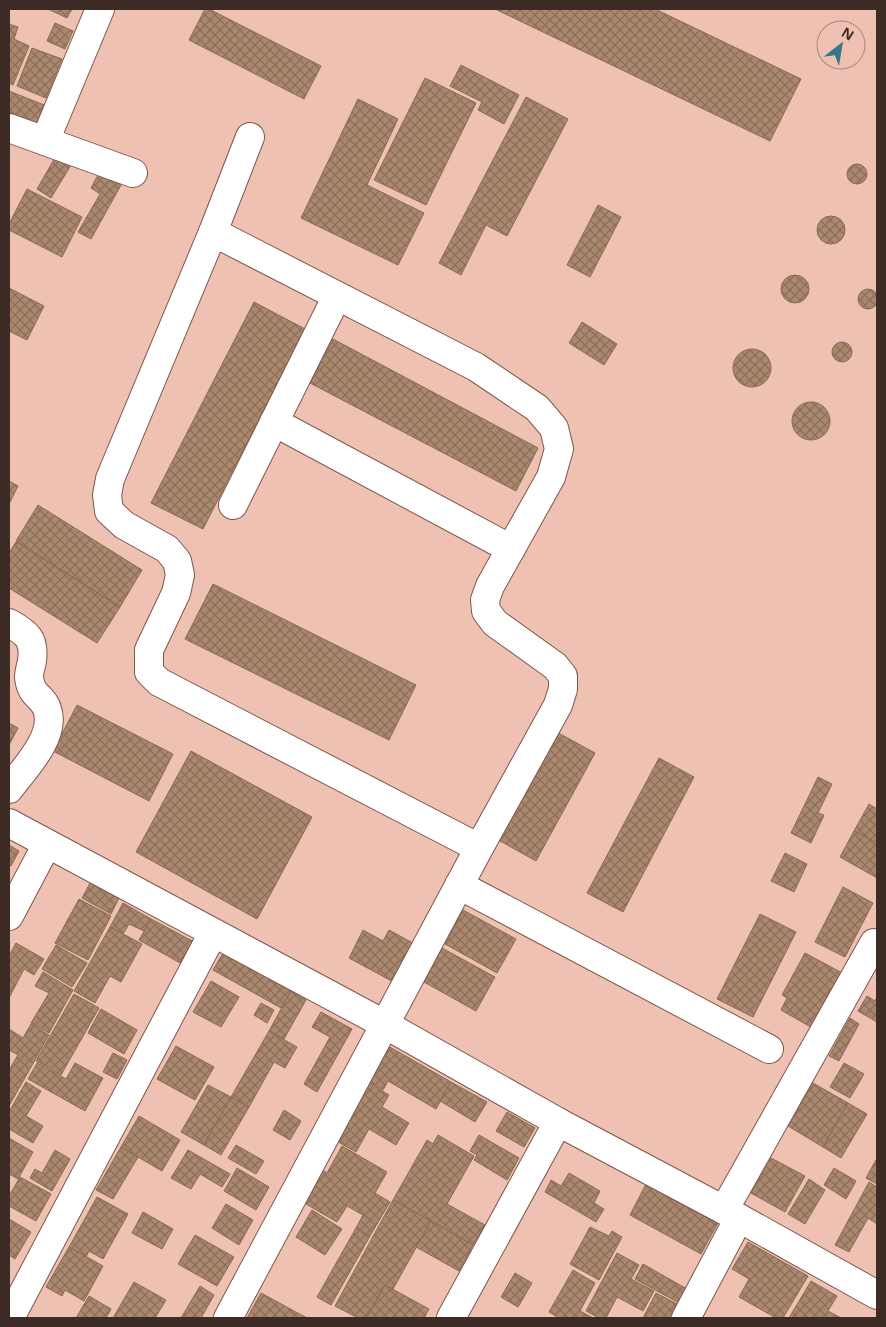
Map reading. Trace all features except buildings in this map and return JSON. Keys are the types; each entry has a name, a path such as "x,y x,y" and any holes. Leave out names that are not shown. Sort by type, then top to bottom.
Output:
{"street":[{"path":"45,141 100,9"},
{"path":"9,128 133,173"},
{"path":"250,137 213,232 110,479 107,495 109,511 124,525 167,549 177,561 180,575 176,593 149,650 149,672 159,682 479,848"},
{"path":"213,232 476,367 537,408 554,428 559,449 551,477 490,586 485,600 486,611 495,623 555,666 563,676 563,690 558,705 459,884 386,1025 228,1318"},
{"path":"233,505 337,296"},
{"path":"274,422 511,549"},
{"path":"9,622 28,635 33,650 29,676 33,692 47,707 49,729 42,745 9,789"},
{"path":"9,823 386,1025 558,1122 731,1214 877,1295"},
{"path":"9,916 46,844"},
{"path":"459,884 769,1049"},
{"path":"10,1318 213,933"},
{"path":"686,1318 731,1214 874,942"},
{"path":"451,1318 558,1122"}]}
